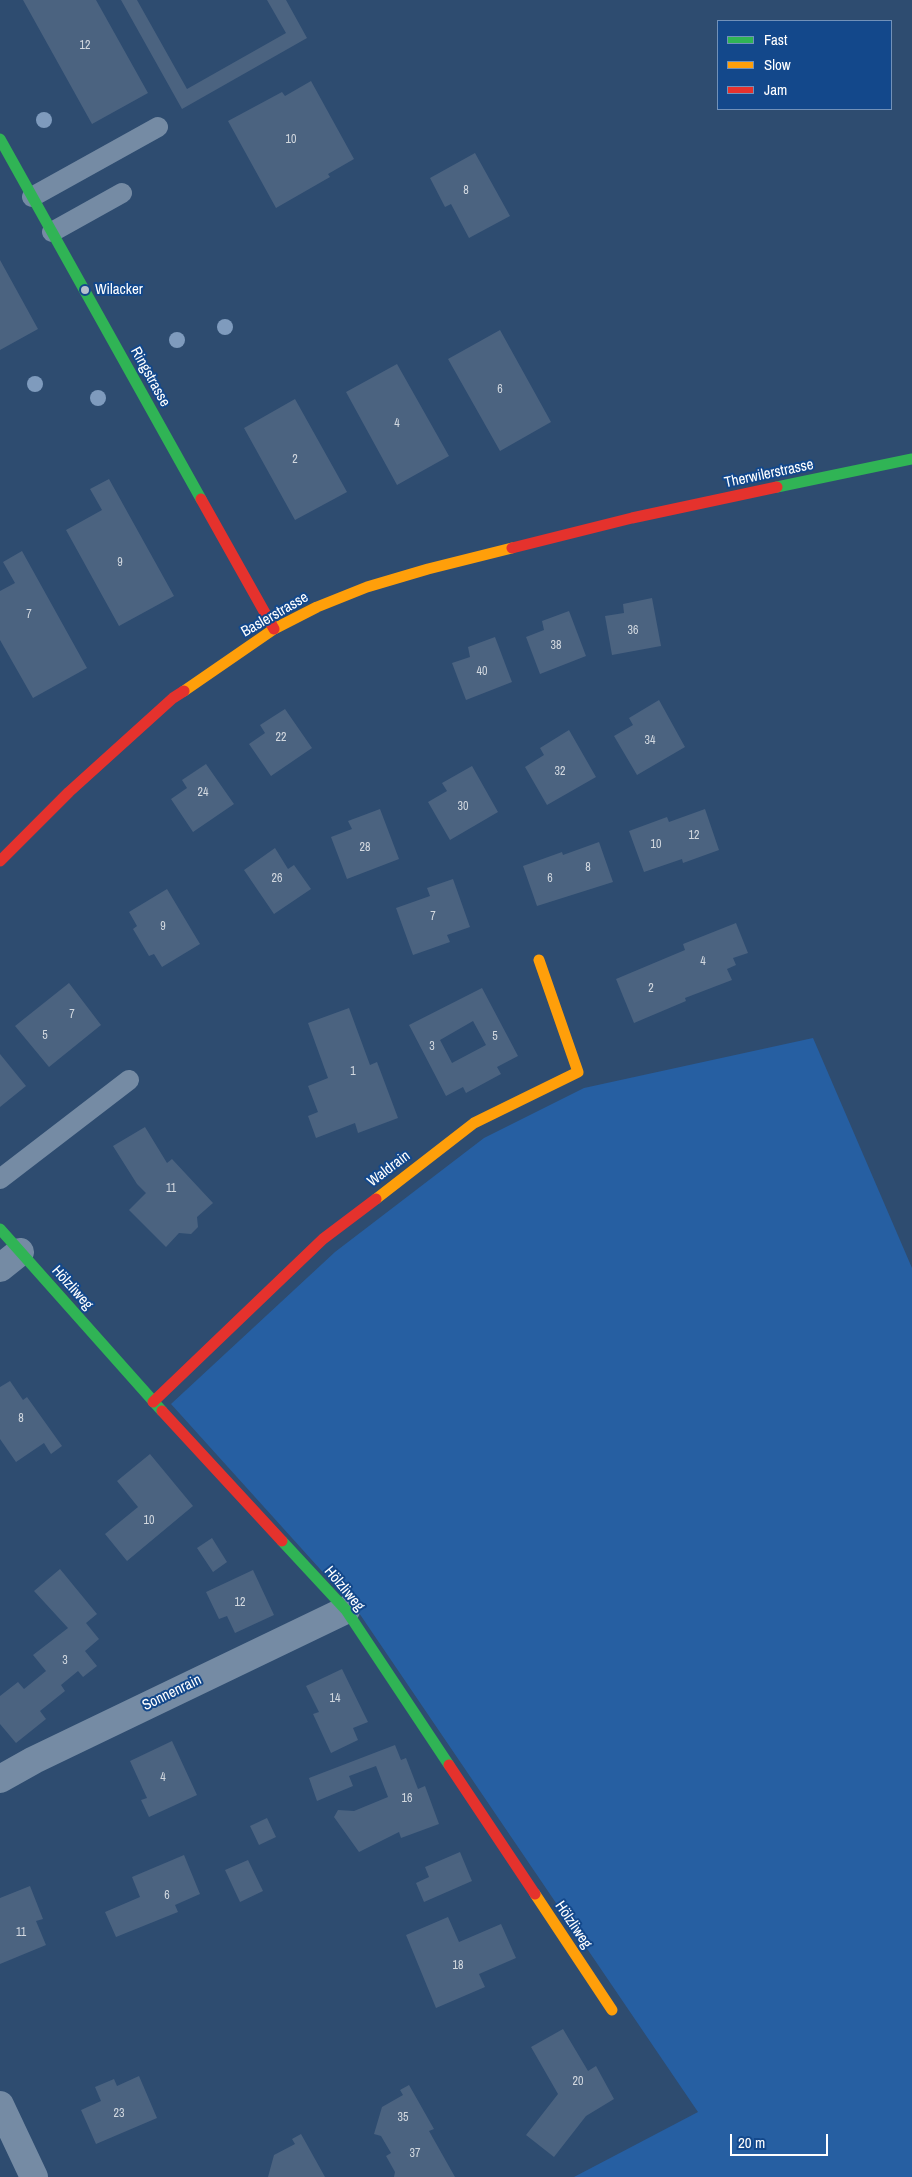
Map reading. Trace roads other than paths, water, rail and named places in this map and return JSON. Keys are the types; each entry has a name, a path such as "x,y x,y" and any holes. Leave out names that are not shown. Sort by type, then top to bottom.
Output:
{"street":[{"name":"Ringstrasse","path":"0,139 274,628"},
{"name":"Therwilerstrasse","path":"632,518 912,459"},
{"name":"Baslerstrasse","path":"0,861 69,792 173,698 274,628 317,607 419,571 632,518"},
{"name":"Waldrain","path":"153,1402 322,1239 474,1123 578,1072 539,960"},
{"name":"Hölzliweg","path":"0,1229 10,1260 153,1402 346,1610 612,2010"},
{"name":"Sonnenrain","path":"0,1779 34,1760 346,1610"},
{"path":"0,2105 34,2177"}],"lane":[{"path":"32,197 158,128"},
{"path":"52,232 122,193"},
{"path":"0,1179 129,1080"}],"place":[{"name":"Wilacker","path":"85,290"}]}
